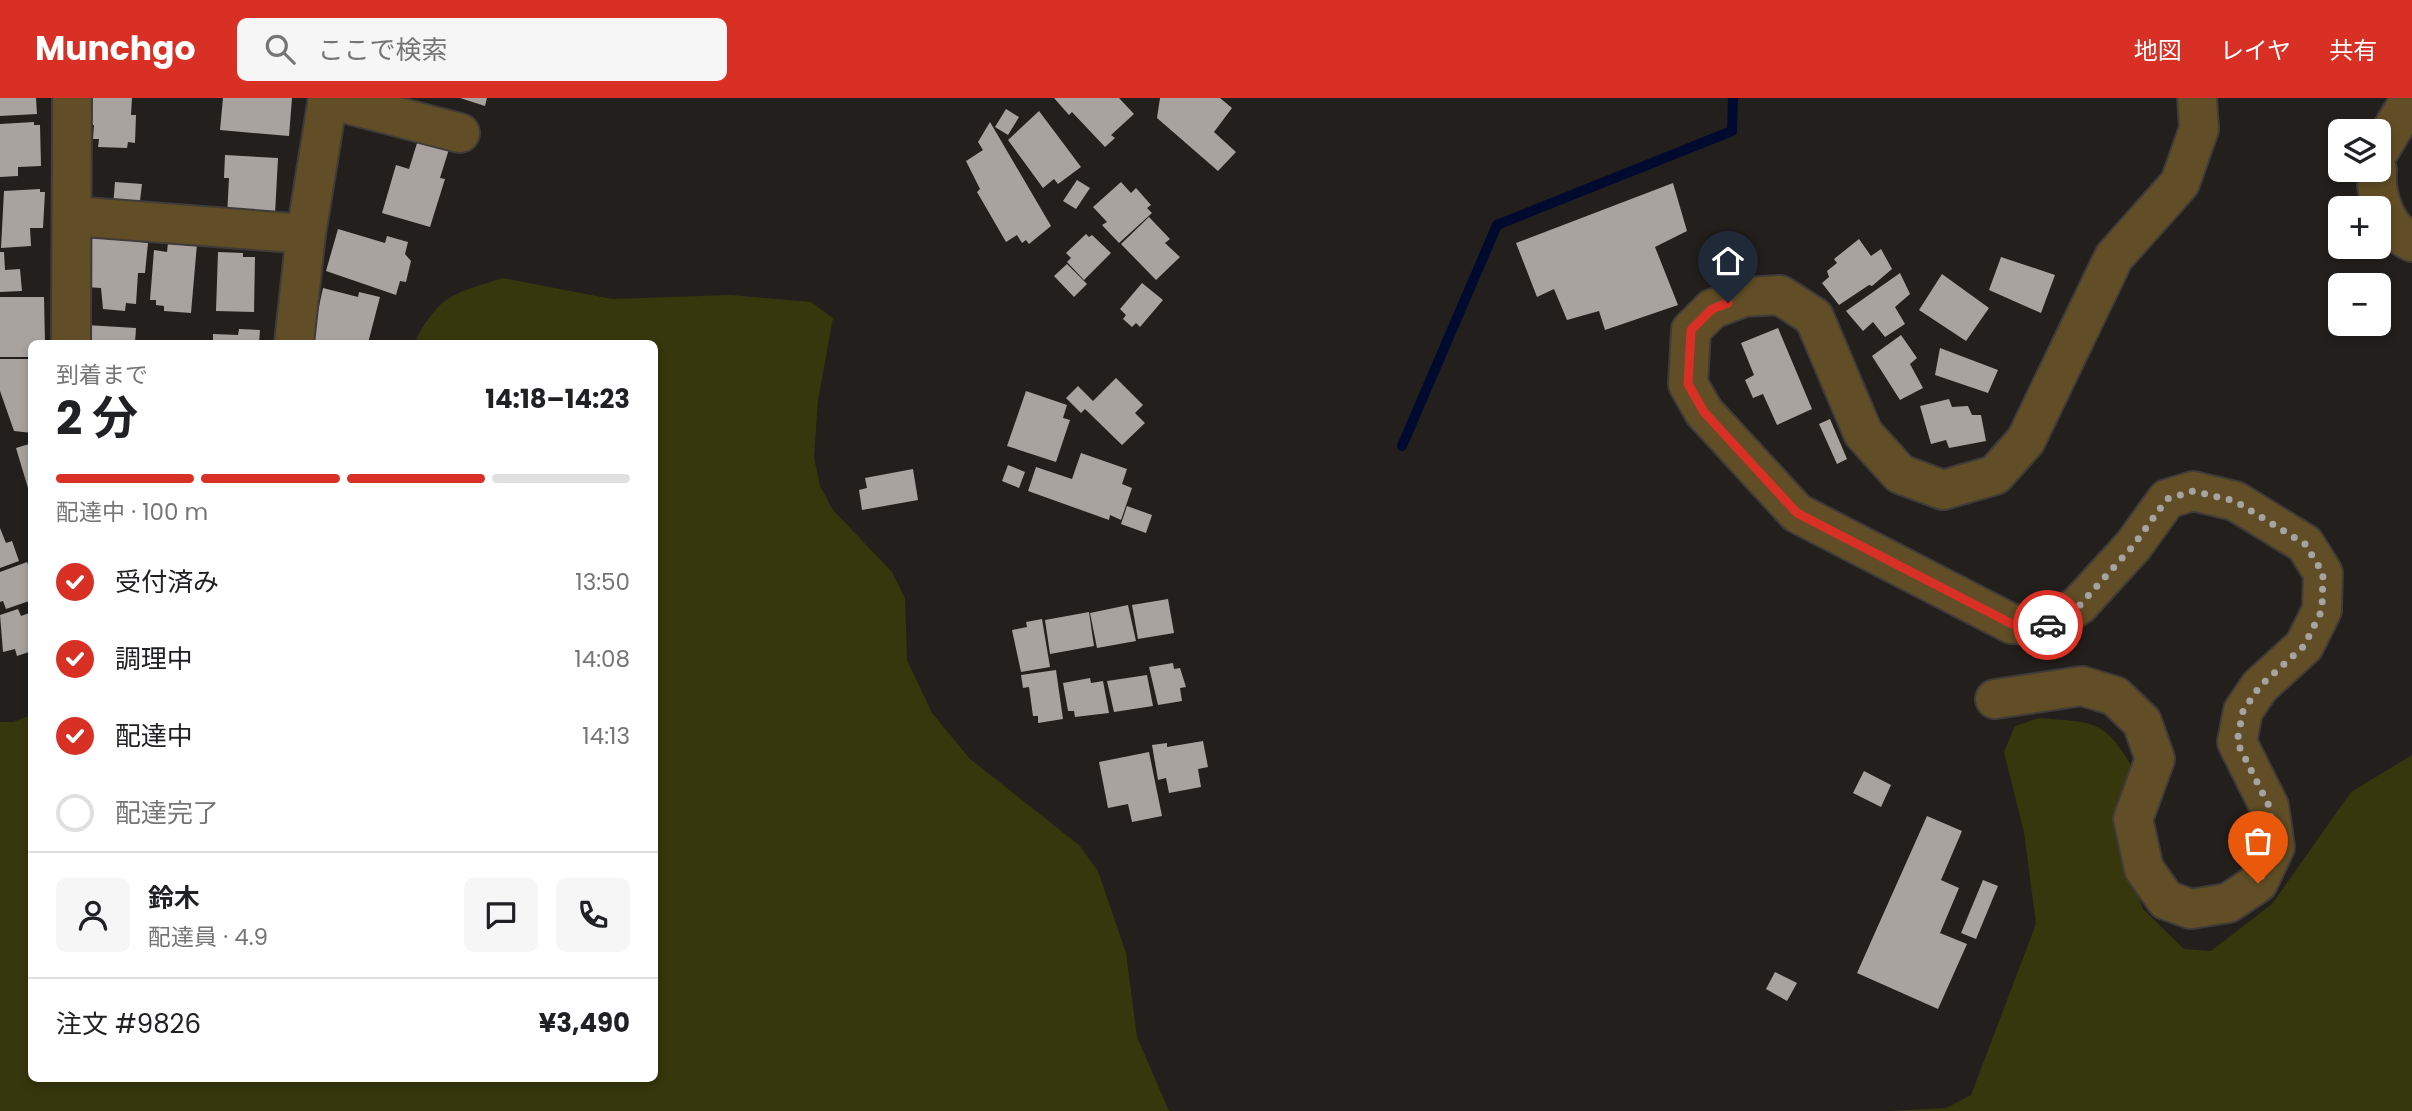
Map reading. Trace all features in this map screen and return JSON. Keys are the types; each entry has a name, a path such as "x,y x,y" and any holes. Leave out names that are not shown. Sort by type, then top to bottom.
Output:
{"street":[{"path":"71,340 72,98"},
{"path":"294,340 306,234 328,98 460,133"},
{"path":"1995,699 2082,686 2115,696 2142,722 2155,759 2133,819 2144,869 2166,900 2191,909 2228,903 2258,883 2275,847 2269,806 2237,742 2243,711 2260,686 2304,646 2322,610 2323,573 2305,544 2235,501 2193,491 2167,499 2133,546 2079,606 2046,626 2012,624 1797,513 1704,412 1688,384 1691,330 1712,309 1744,298 1780,295 1814,317 1863,433 1900,474 1943,490 1995,475 2026,440 2114,257 2180,183 2199,130 2197,98"},
{"path":"2391,131 2411,98"},
{"path":"2375,182 2375,189 2388,222 2412,242"},
{"path":"72,216 306,234"}],"shaded area":[{"path":"503,278 612,299 731,295 811,302 833,318 818,400 814,457 820,486 833,510 892,572 905,598 907,660 932,713 970,759 1079,845 1098,871 1126,953 1137,1037 1169,1111 0,1111 0,722 13,722 28,716 28,1082 658,1082 658,340 416,340 440,305 471,288"},
{"path":"2039,718 2094,725 2112,738 2121,749 2131,765 2114,830 2143,909 2184,949 2211,951 2272,904 2351,792 2412,755 2412,1111 1889,1111 1946,1108 1971,1095 2036,924 2024,832 2004,752 2015,726"}],"building":[{"path":"0,98 36,98 37,114 0,116"},
{"path":"85,98 132,98 131,115 136,115 135,143 128,142 127,148 98,147 99,139 93,139 94,125 84,125"},
{"path":"223,98 292,98 289,136 220,130"},
{"path":"460,98 487,98 485,106"},
{"path":"1054,98 1119,98 1134,114 1111,135 1115,138 1105,147 1072,112 1069,115"},
{"path":"1160,98 1220,98 1232,108 1214,132 1236,152 1218,171 1157,118"},
{"path":"1006,109 1019,117 1008,135 995,127"},
{"path":"1039,111 1081,167 1058,184 1054,179 1043,188 1008,140"},
{"path":"34,122 34,125 40,125 41,166 18,167 18,176 0,177 0,124"},
{"path":"990,122 1051,226 1029,244 1026,240 1022,243 1017,235 1006,242 977,192 980,189 966,161 983,150 978,142"},
{"path":"418,140 449,149 440,178 445,179 430,227 382,213 396,165 409,169"},
{"path":"225,155 278,158 275,214 227,216 229,178 224,178"},
{"path":"1077,180 1090,188 1076,209 1063,201"},
{"path":"115,182 142,184 139,209 113,207"},
{"path":"1121,182 1131,193 1136,188 1151,205 1147,208 1152,213 1119,243 1102,225 1107,222 1093,207"},
{"path":"1673,183 1687,231 1655,247 1678,305 1605,330 1599,311 1567,320 1554,289 1537,297 1516,243"},
{"path":"40,189 40,192 45,192 43,228 30,228 31,246 1,248 4,191"},
{"path":"1149,217 1170,239 1165,243 1180,257 1156,280 1121,244"},
{"path":"338,229 385,243 387,236 408,242 405,254 411,261 406,282 400,281 396,295 326,271"},
{"path":"106,233 134,235 134,241 148,243 145,273 138,273 136,304 126,303 125,311 103,309 101,288 86,287 89,238 106,239"},
{"path":"1086,234 1089,237 1092,235 1111,253 1084,280 1067,262 1071,258 1066,253"},
{"path":"1859,239 1871,256 1881,249 1892,269 1872,286 1869,285 1839,305 1822,283 1829,277 1827,271 1837,263 1834,259"},
{"path":"168,243 197,244 191,313 164,311 164,306 156,305 156,300 150,300 154,250 167,252"},
{"path":"0,252 4,252 5,270 20,269 22,291 0,292"},
{"path":"218,252 243,253 243,257 255,257 254,312 216,311"},
{"path":"2001,257 2055,275 2041,313 1989,290"},
{"path":"1067,264 1087,284 1074,297 1054,276"},
{"path":"1900,273 1910,294 1895,307 1905,324 1885,337 1873,322 1863,331 1846,311"},
{"path":"1942,274 1989,308 1966,341 1919,310"},
{"path":"1142,283 1163,300 1140,327 1136,323 1132,327 1123,319 1126,315 1120,309"},
{"path":"323,288 358,297 359,292 380,297 369,340 312,340"},
{"path":"0,297 44,297 45,340 28,340 28,357 0,357"},
{"path":"86,325 136,328 135,340 85,340"},
{"path":"1778,328 1812,409 1777,425 1763,394 1753,398 1745,380 1754,375 1741,343"},
{"path":"239,329 260,330 259,340 213,340 213,334 238,335"},
{"path":"1901,335 1917,358 1910,364 1923,388 1900,400 1872,356"},
{"path":"1940,348 1998,370 1988,393 1935,375"},
{"path":"0,359 28,359 28,433 14,431 0,391"},
{"path":"1116,378 1143,405 1135,413 1145,423 1122,445 1085,409 1081,413 1066,398 1078,386 1093,401"},
{"path":"1026,391 1067,405 1063,418 1070,420 1056,462 1007,446"},
{"path":"1949,399 1952,407 1968,406 1972,415 1981,415 1986,441 1949,448 1946,440 1931,444 1920,406"},
{"path":"1830,419 1847,459 1837,464 1819,424"},
{"path":"28,444 28,488 16,448"},
{"path":"1081,453 1127,469 1122,484 1132,488 1121,520 1110,515 1109,520 1028,491 1036,467 1072,479"},
{"path":"1008,465 1025,472 1019,488 1002,481"},
{"path":"913,469 918,500 862,510 859,490 867,488 865,478"},
{"path":"1127,506 1152,515 1146,533 1121,524"},
{"path":"0,528 6,543 12,541 19,561 0,568"},
{"path":"27,562 28,601 6,609 3,601 0,602 0,572"},
{"path":"1168,599 1174,633 1138,639 1132,605"},
{"path":"1128,605 1136,641 1097,648 1090,613"},
{"path":"18,609 21,616 28,613 28,652 17,656 15,649 3,652 0,615"},
{"path":"1089,612 1094,646 1050,654 1045,620"},
{"path":"1042,619 1050,667 1021,672 1012,630 1027,627 1026,622"},
{"path":"1173,663 1174,669 1180,668 1186,687 1180,688 1182,701 1158,705 1149,667"},
{"path":"1056,670 1063,719 1038,723 1038,716 1033,716 1029,687 1023,688 1021,675"},
{"path":"1147,675 1153,706 1114,712 1107,681"},
{"path":"1090,678 1091,683 1103,681 1109,713 1075,717 1074,711 1068,711 1063,683"},
{"path":"1203,741 1208,767 1198,769 1201,787 1169,793 1166,778 1158,780 1152,745 1167,743 1167,747"},
{"path":"1149,752 1162,816 1132,822 1128,804 1108,808 1099,762"},
{"path":"1864,771 1891,785 1881,807 1853,793"},
{"path":"1927,816 1962,831 1941,880 1959,888 1940,933 1967,944 1938,1009 1857,973"},
{"path":"1983,880 1998,886 1976,939 1961,933"},
{"path":"1775,972 1797,983 1787,1001 1766,989"}],"waterway":[{"path":"1402,446 1497,225 1732,131 1733,98"}],"way so far":[{"path":"2048,625 2079,606 2133,546 2167,499 2193,491 2235,501 2305,544 2323,573 2322,610 2304,646 2260,686 2243,711 2237,742 2269,806 2275,847 2258,883"}],"route":[{"path":"1728,303 1712,309 1691,330 1688,384 1704,412 1797,513 2012,624 2048,625"}]}
